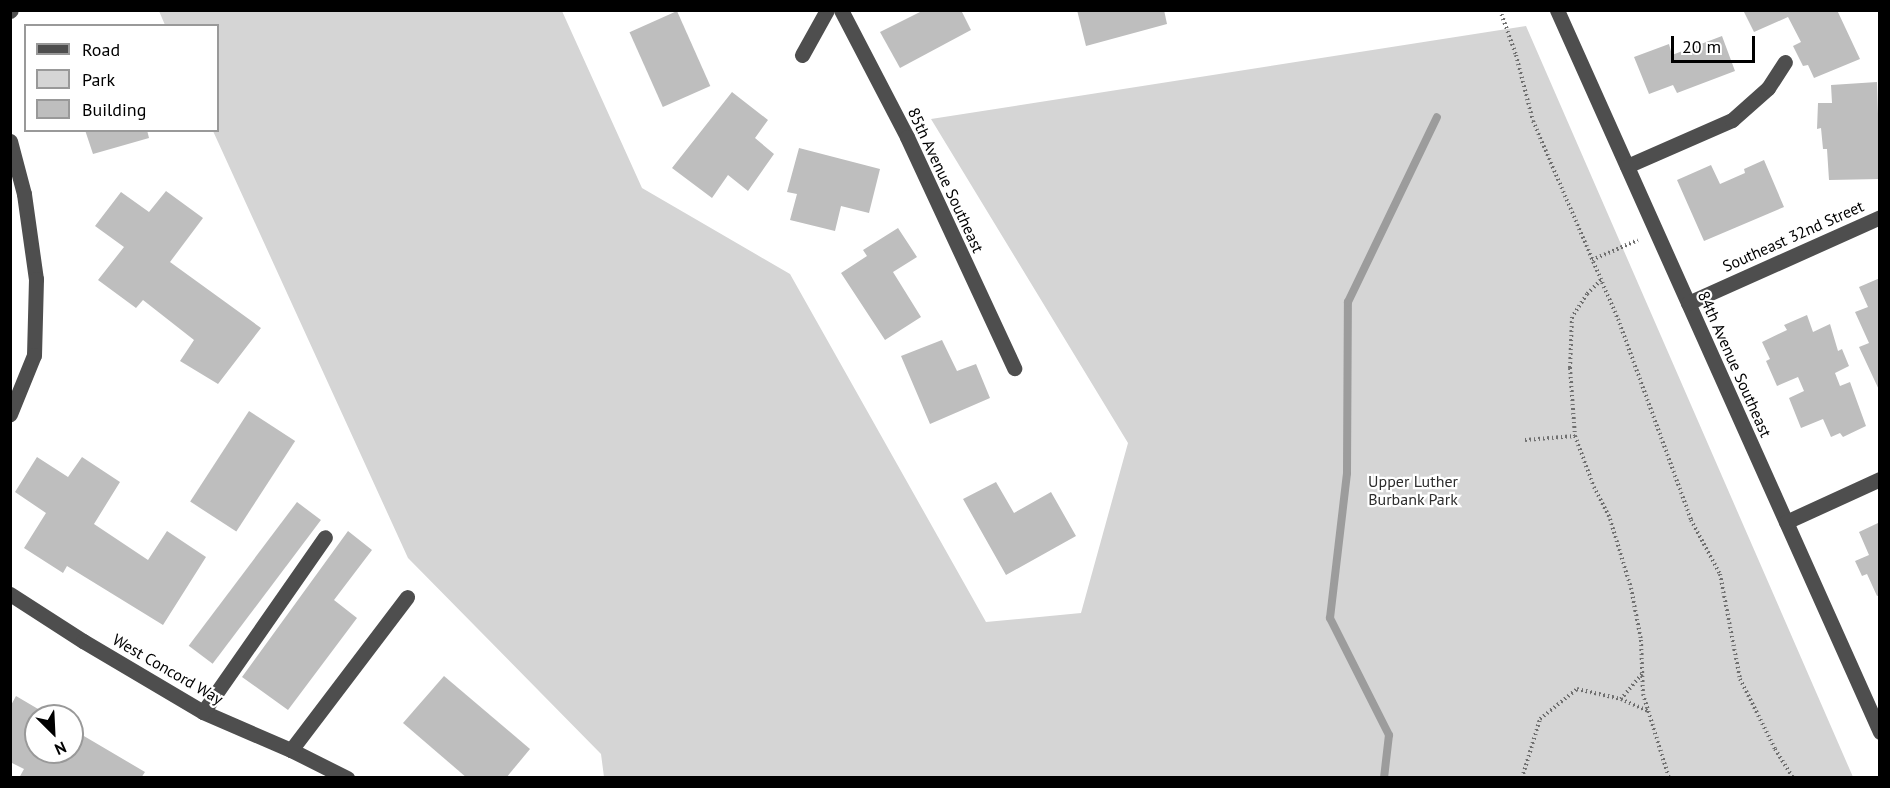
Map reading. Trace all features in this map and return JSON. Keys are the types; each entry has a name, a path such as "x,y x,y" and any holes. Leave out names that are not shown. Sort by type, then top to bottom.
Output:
{"street":[{"path":"802,55 827,10"},
{"name":"85th Avenue Southeast","path":"841,10 907,137 1014,368"},
{"name":"84th Avenue Southeast","path":"1557,10 1880,732"},
{"path":"1627,166 1732,120 1767,88 1785,62"},
{"path":"10,141 24,194 36,279 34,356 10,414"},
{"name":"Southeast 32nd Street","path":"1688,303 1880,217"},
{"path":"1786,522 1880,479"},
{"path":"203,712 325,537"},
{"name":"West Concord Way","path":"10,594 83,641 203,712 347,777"},
{"path":"291,750 407,597"}],"path":[{"path":"1500,10 1516,55 1533,121 1601,280 1662,435 1691,520 1720,574 1740,679 1775,749 1793,777"},
{"path":"1592,260 1656,230"},
{"path":"1601,280 1587,294 1572,317 1570,368 1575,436 1594,487 1610,519 1631,588 1641,640 1643,694 1669,777"},
{"path":"1525,440 1575,436"},
{"path":"1621,699 1642,674"},
{"path":"1522,777 1540,719 1577,689 1621,699 1648,711"}],"green space":[{"name":"Upper Luther Burbank Park","path":"159,11 562,11 642,188 790,274 986,622 1081,613 1128,443 931,119 1526,26 1853,777 604,777 601,754 408,558 213,132 219,132 219,24 165,24"}],"building":[{"path":"924,10 961,10 971,30 900,68 880,32"},
{"path":"1077,10 1164,10 1167,24 1086,46"},
{"path":"1743,10 1837,10 1860,59 1814,78 1808,65 1803,66 1793,46 1801,42 1788,17 1754,32"},
{"path":"677,11 710,86 663,107 629,32"},
{"path":"1722,36 1735,71 1677,93 1673,85 1649,94 1634,57 1669,44 1672,55"},
{"path":"1877,82 1880,179 1829,180 1827,149 1823,149 1821,128 1817,129 1818,103 1832,103 1831,85"},
{"path":"732,92 768,120 755,138 774,154 748,191 728,175 712,198 672,168"},
{"path":"86,132 148,132 149,138 93,154"},
{"path":"799,148 880,169 869,213 841,206 835,231 790,220 797,194 787,192"},
{"path":"1764,160 1784,207 1704,241 1677,180 1711,165 1720,184 1745,173 1744,169"},
{"path":"166,191 203,218 170,262 261,328 218,384 180,361 194,340 143,300 136,308 98,280 124,247 95,226 121,192 149,212"},
{"path":"898,228 917,257 893,272 921,317 885,340 841,273 867,256 863,250"},
{"path":"1880,278 1880,392 1859,347 1869,343 1855,312 1868,307 1859,287"},
{"path":"1807,315 1813,332 1830,324 1838,351 1842,349 1849,366 1835,373 1840,386 1850,382 1866,426 1843,437 1840,433 1831,437 1823,419 1801,428 1789,398 1804,391 1798,377 1777,386 1766,361 1770,359 1762,342 1787,330 1784,325"},
{"path":"942,340 957,371 976,364 990,398 930,424 901,356"},
{"path":"249,411 295,441 236,532 190,502"},
{"path":"37,457 68,477 82,457 120,482 94,524 148,560 167,531 206,557 163,625 67,566 63,573 24,548 46,513 15,492"},
{"path":"996,482 1014,513 1051,492 1076,536 1006,575 963,499"},
{"path":"297,502 321,520 213,664 189,646"},
{"path":"1878,523 1880,595 1877,596 1867,574 1862,576 1855,561 1869,555 1859,532"},
{"path":"348,531 372,550 334,600 357,618 288,710 242,677"},
{"path":"444,676 530,749 506,778 467,778 403,723"},
{"path":"16,696 30,704 24,704 24,764 84,764 84,736 145,772 141,778 19,778 24,769 10,762 10,707"}],"waterway":[{"path":"1384,778 1389,735 1330,618 1347,473 1348,302 1437,117"}]}
